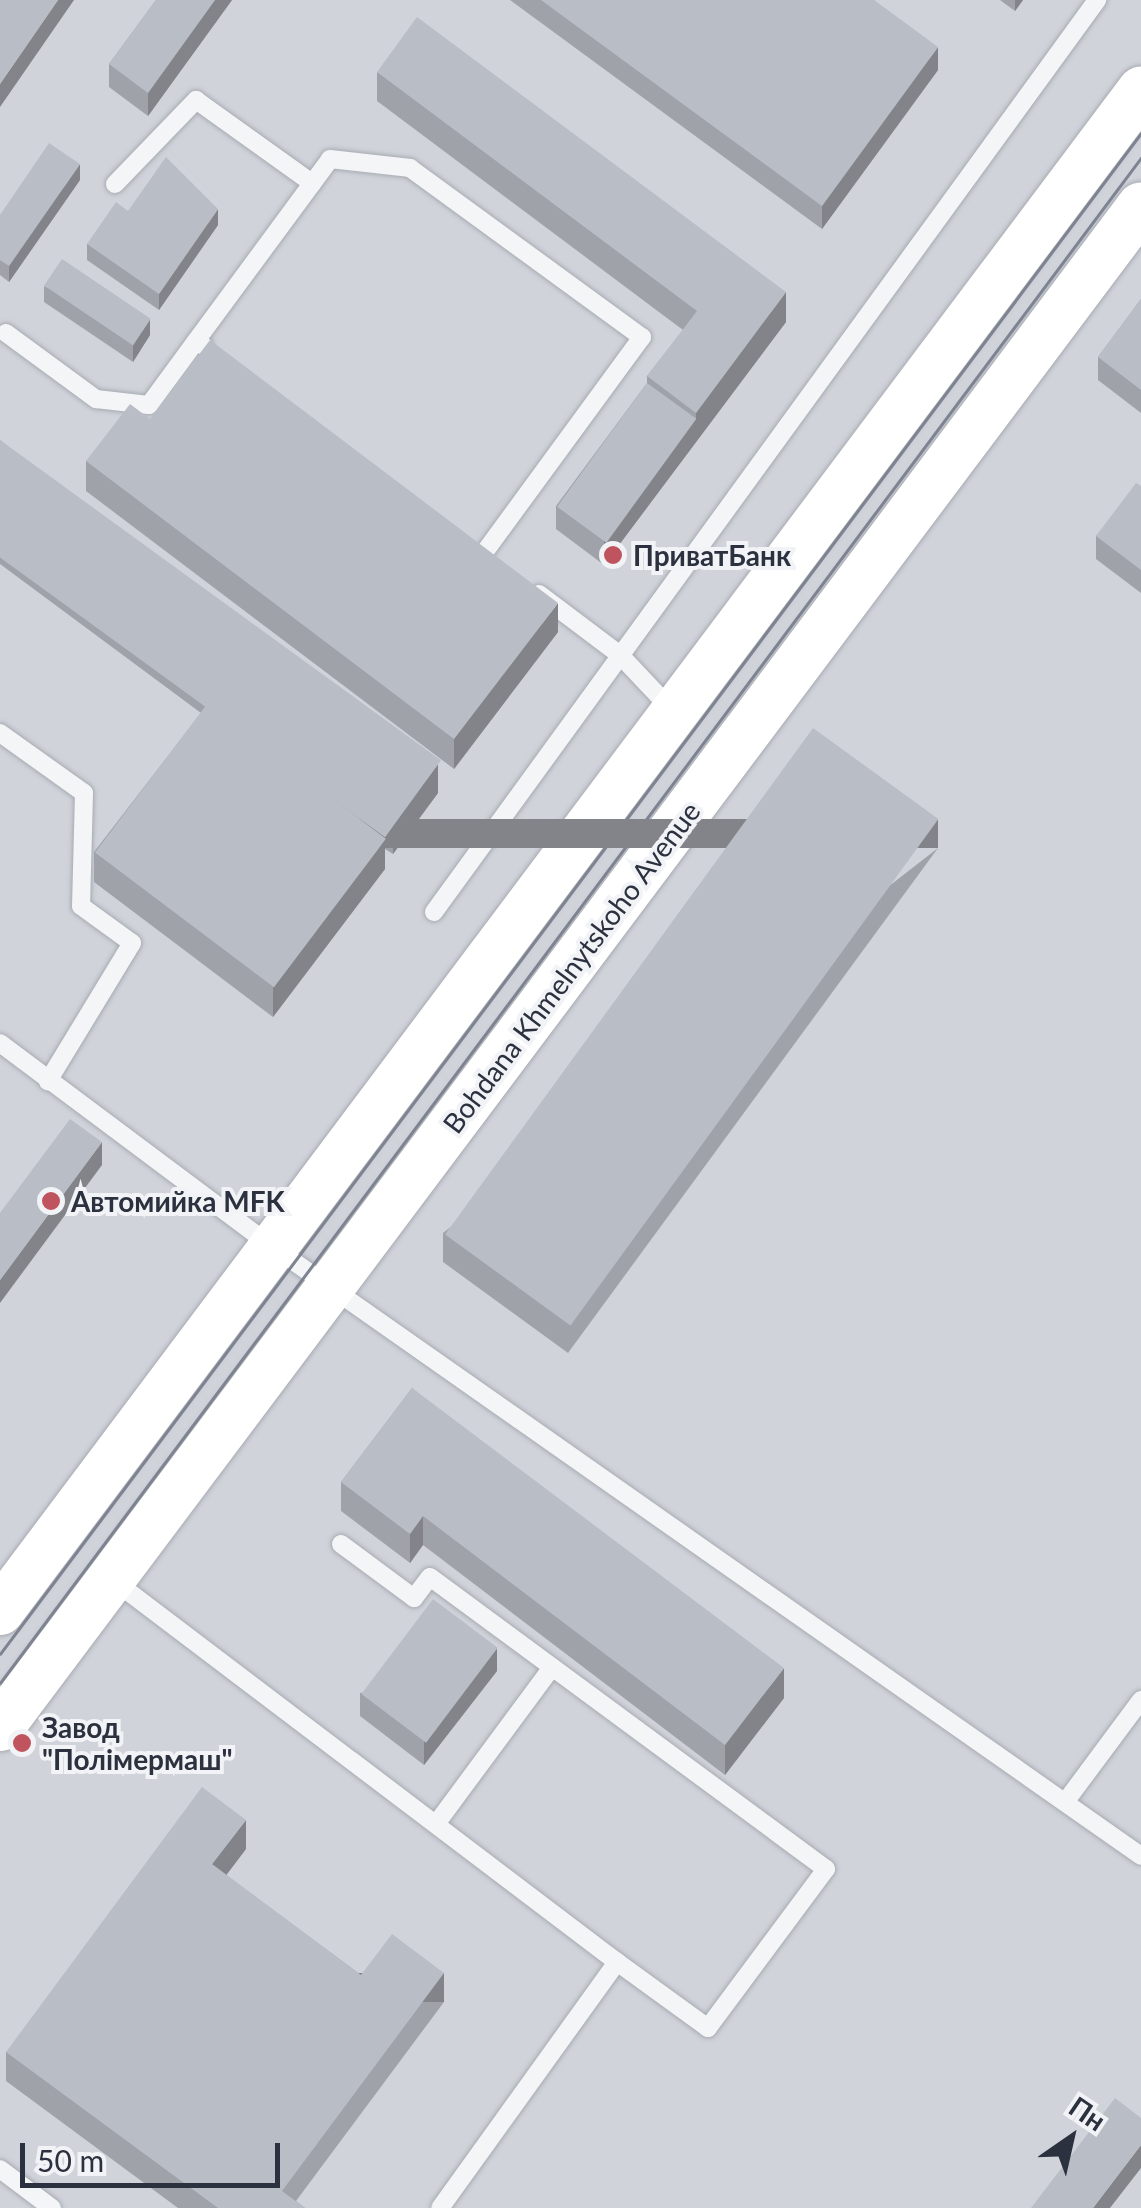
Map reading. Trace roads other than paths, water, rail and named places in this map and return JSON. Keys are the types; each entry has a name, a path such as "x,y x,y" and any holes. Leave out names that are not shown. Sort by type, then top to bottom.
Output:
{"main road":[{"path":"0,1611 1141,91"},
{"name":"Bohdana Khmelnytskoho Avenue","path":"0,1728 1141,206"}],"lane":[{"path":"434,912 1097,0"},
{"path":"115,184 196,100 312,183"},
{"path":"6,333 96,399 149,405 330,158 410,168 642,338 499,564"},
{"path":"196,340 228,364"},
{"path":"468,542 620,655 675,714"},
{"path":"0,733 84,793 82,906 132,943 48,1081"},
{"path":"0,1043 273,1247 1141,1856"},
{"path":"112,1580 708,2028 826,1869 430,1577 414,1598 340,1544"},
{"path":"436,1824 552,1666"},
{"path":"1066,1801 1141,1700"},
{"path":"440,2208 618,1962"},
{"path":"0,2168 52,2208"}],"tram line":[{"path":"0,1654 1141,133"},
{"path":"0,1683 1141,158"}],"place":[{"name":"ПриватБанк","path":"613,555"},
{"name":"Автомийка MFK","path":"51,1201"},
{"name":"Завод \"Полімермаш\"","path":"22,1743"}]}
